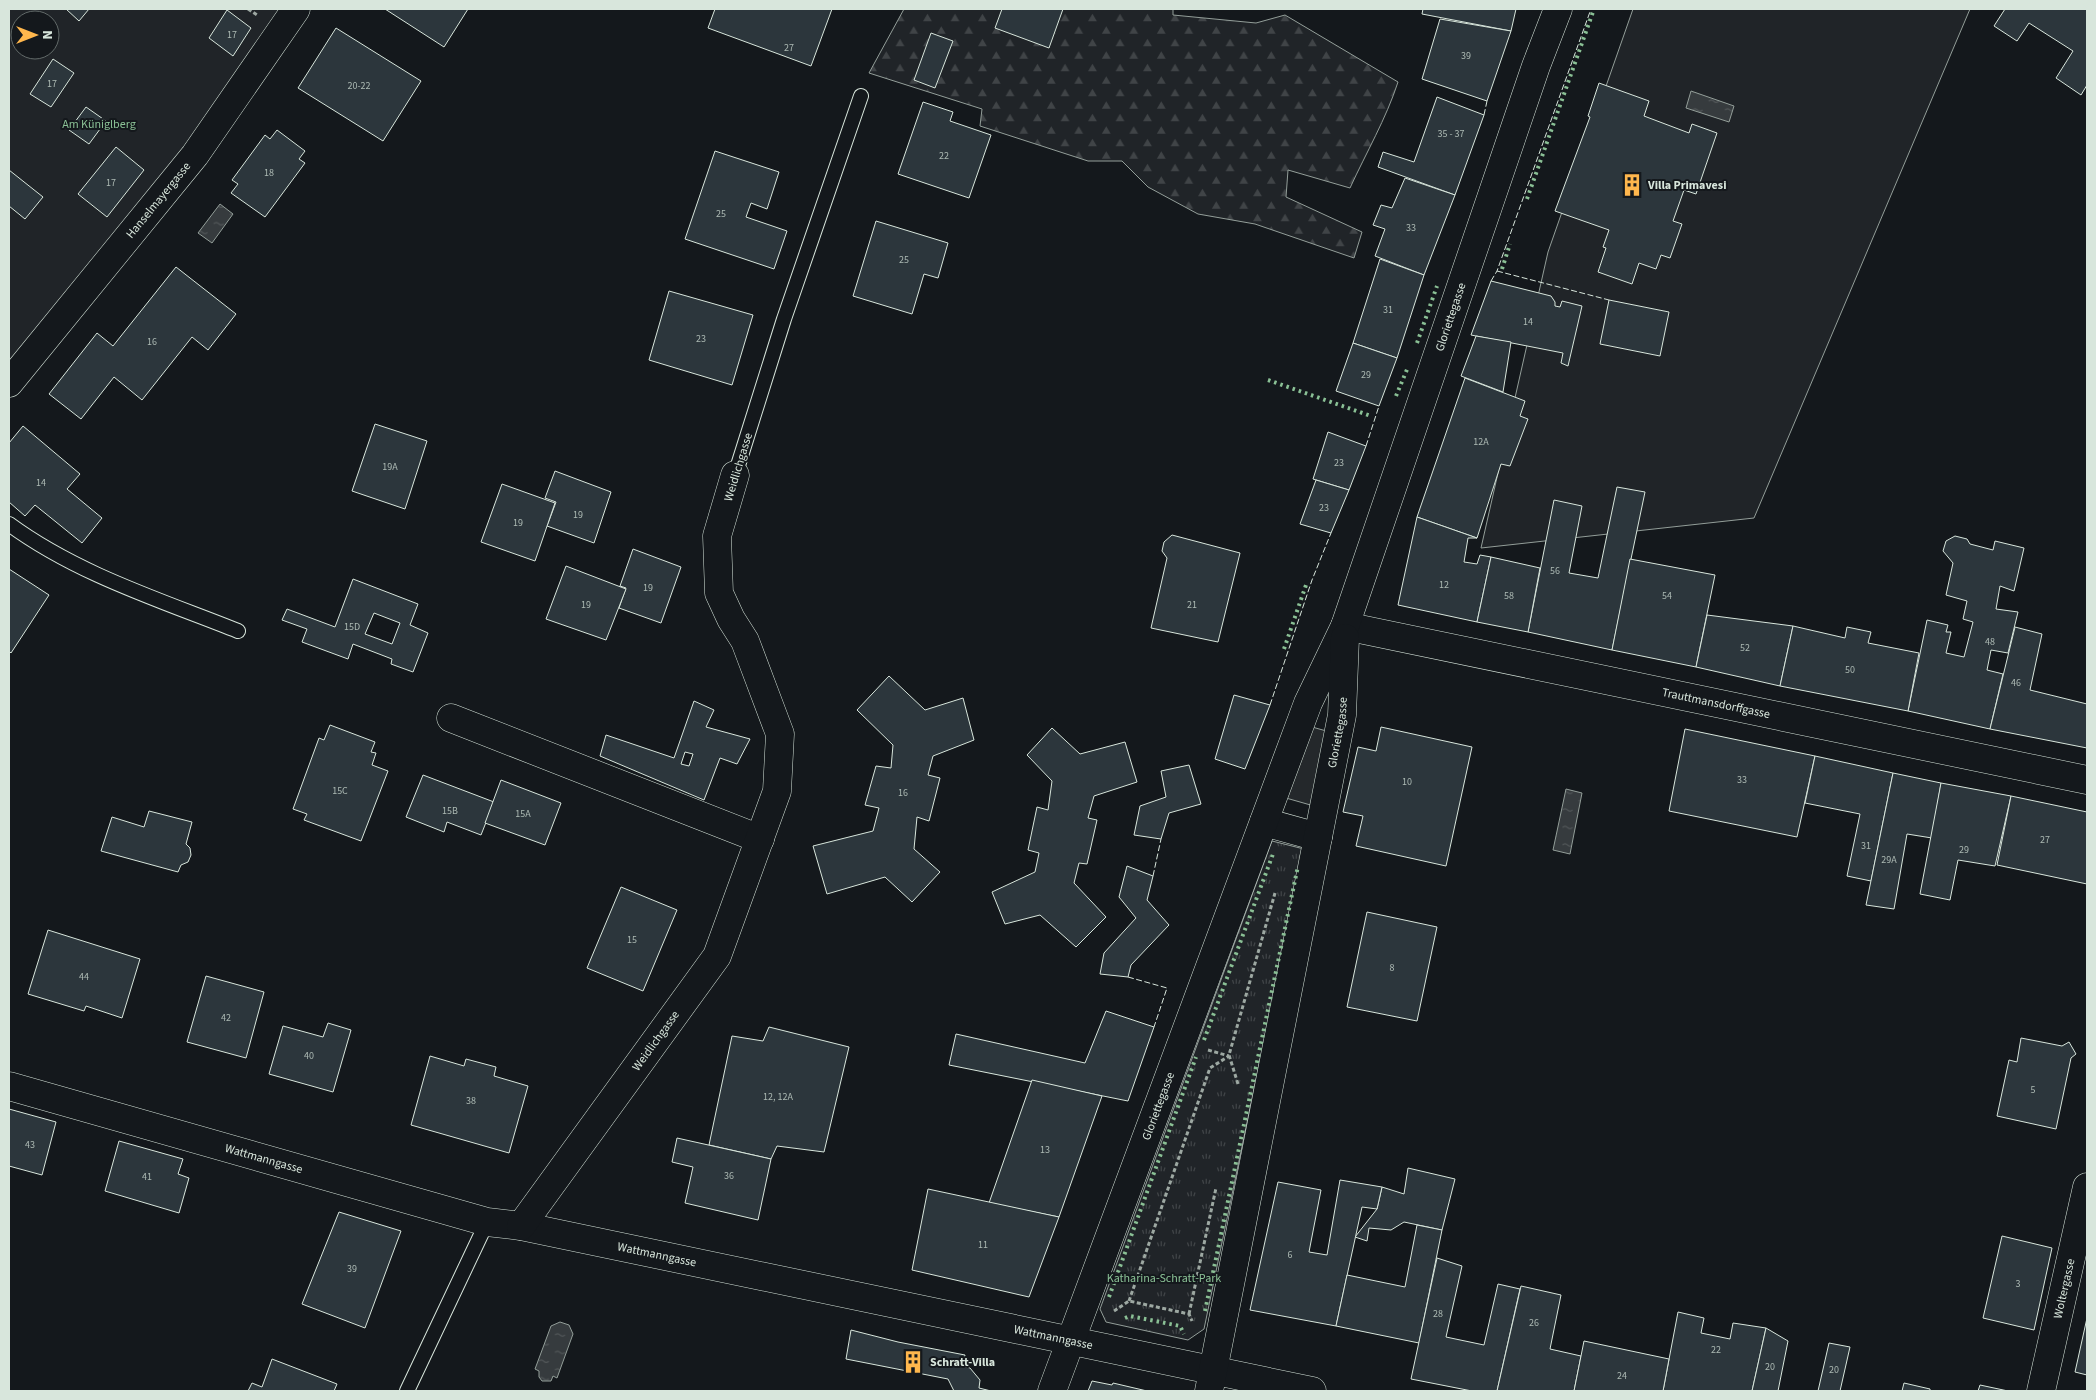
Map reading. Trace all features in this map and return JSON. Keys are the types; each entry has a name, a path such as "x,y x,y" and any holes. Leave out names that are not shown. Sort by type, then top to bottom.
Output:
{"street":[{"name":"Hanselmayergasse","path":"9,383 195,155 296,9"},
{"name":"Gloriettegasse","path":"1052,1391 1308,703 1345,626 1532,76 1558,9"},
{"name":"Weidlichgasse","path":"521,1226 717,956 778,791 780,734 745,641 731,619 719,593 717,536 736,476"},
{"name":"Gloriettegasse","path":"1211,1381 1342,716 1345,626"},
{"name":"Trauttmansdorffgasse","path":"1345,626 2087,780"},
{"path":"450,718 760,839"},
{"path":"1264,822 1318,837"},
{"name":"Wattmanngasse","path":"9,1086 488,1222 521,1226 1070,1341 1211,1381 1312,1391"},
{"name":"Woltergasse","path":"2041,1391 2087,1187"}],"lane":[{"name":"Weidlichgasse","path":"736,476 784,319 861,96"},
{"path":"9,524 26,537 91,573 238,630"},
{"path":"407,1391 488,1222"}],"path":[{"path":"1239,1086 1230,1056 1276,886"},
{"path":"1107,1316 1129,1301 1210,1068 1230,1056"},
{"path":"1192,1322 1189,1314 1218,1181"},
{"path":"1129,1301 1189,1314"}],"green space":[{"name":"Am Küniglberg","path":"9,9 290,9 192,152 9,372"},
{"path":"904,9 1173,9 1173,15 1256,23 1285,15 1398,82 1382,123 1350,188 1288,170 1286,197 1362,232 1354,258 1255,224 1198,214 1148,187 1122,161 1088,161 980,126 982,109 869,73"},
{"path":"1633,9 1970,9 1754,518 1481,548 1548,252"},
{"name":"Katharina-Schratt-Park","path":"1272,841 1304,849 1204,1329 1188,1340 1106,1322 1100,1309"}],"shaded area":[{"path":"1312,727 1330,732 1314,806 1286,798"}],"water":[{"path":"1691,91 1734,106 1729,122 1686,108"},
{"path":"220,204 233,214 212,243 198,233"},
{"path":"1566,789 1582,793 1570,854 1553,850"},
{"path":"560,1322 569,1325 573,1334 557,1378 553,1376 551,1381 542,1381 539,1377 539,1371 535,1369 551,1326"}],"building":[{"path":"66,9 89,9 79,21"},
{"path":"385,9 468,9 444,47"},
{"path":"715,9 832,9 811,66 708,28"},
{"path":"1002,9 1063,9 1049,48 995,28"},
{"path":"1423,9 1516,9 1511,31 1422,14"},
{"path":"2005,9 2087,9 2087,85 2081,95 2056,78 2073,51 2029,23 2017,41 1994,26"},
{"path":"227,10 251,28 233,56 209,38"},
{"path":"1440,19 1511,31 1487,101 1422,79"},
{"path":"336,28 421,81 383,141 298,88"},
{"path":"931,33 953,41 935,88 914,80"},
{"path":"52,60 74,73 51,107 30,94"},
{"name":"Villa Primavesi","path":"1599,83 1649,101 1644,116 1689,133 1692,124 1717,133 1696,194 1684,190 1673,221 1682,224 1670,258 1661,255 1656,269 1639,263 1632,284 1598,272 1606,248 1603,247 1609,230 1555,211 1590,117 1588,116"},
{"path":"1437,97 1484,115 1455,195 1378,167 1383,152 1414,162"},
{"path":"923,102 953,112 950,121 991,135 969,198 898,174"},
{"path":"86,107 106,121 89,144 69,130"},
{"path":"277,130 305,151 299,159 305,163 265,217 231,193 238,184 232,180 265,135 270,139"},
{"path":"116,147 144,170 107,217 78,194"},
{"path":"715,151 779,172 767,209 751,203 746,217 787,231 774,269 685,239"},
{"path":"9,170 43,197 25,219 9,206"},
{"path":"1405,178 1455,195 1424,275 1375,256 1385,229 1373,225 1381,205 1392,208"},
{"path":"876,221 948,243 938,278 924,274 912,314 853,296"},
{"path":"1380,259 1424,275 1397,358 1353,343"},
{"path":"176,267 236,314 208,350 192,337 142,400 114,377 81,419 49,394 97,333 113,346"},
{"path":"1491,281 1551,296 1555,306 1560,307 1562,301 1582,306 1568,366 1561,363 1563,353 1471,335"},
{"path":"669,291 753,315 732,385 649,360"},
{"path":"1609,300 1669,312 1660,356 1600,344"},
{"path":"1476,336 1511,342 1503,392 1461,376"},
{"path":"1353,343 1397,358 1379,406 1336,391"},
{"path":"1465,378 1525,401 1520,416 1528,419 1510,466 1501,464 1477,538 1417,517"},
{"path":"375,424 427,441 405,509 352,491"},
{"path":"23,426 80,474 67,489 102,518 82,543 35,505 25,516 9,502 9,443"},
{"path":"1328,432 1366,446 1349,490 1313,479"},
{"path":"555,471 611,492 594,543 547,526 556,502 545,498"},
{"path":"1316,480 1349,490 1331,533 1300,524"},
{"path":"502,484 555,503 535,561 481,542"},
{"path":"1617,487 1645,492 1612,650 1528,632 1554,500 1582,506 1569,573 1598,578"},
{"path":"1417,517 1477,538 1468,538 1464,562 1477,564 1480,555 1491,557 1477,622 1398,605"},
{"path":"1172,535 1240,553 1218,642 1151,628 1167,558 1162,551 1164,542"},
{"path":"1955,536 1967,539 1970,544 1993,550 1995,541 2024,548 2014,591 2000,586 1996,609 2018,612 2008,653 1991,650 1987,670 2003,674 1990,729 1908,711 1927,620 1948,625 1946,632 1951,632 1946,653 1964,657 1973,622 1963,619 1967,601 1946,595 1953,563 1943,551 1946,541"},
{"path":"633,549 681,567 661,623 619,608 626,588 620,586"},
{"path":"1491,557 1540,568 1528,632 1477,622"},
{"path":"1630,559 1715,575 1696,667 1612,650"},
{"path":"566,566 626,589 606,640 546,619"},
{"path":"9,569 49,595 11,653 9,651"},
{"path":"353,579 418,604 410,625 428,633 413,672 391,664 392,659 353,644 348,659 302,642 307,629 282,620 287,609 335,627","holes":["374,613 400,623 392,644 365,634"]},
{"path":"1707,615 1793,626 1780,686 1696,667"},
{"path":"1793,626 1845,638 1847,627 1871,632 1868,643 1919,653 1908,711 1780,686"},
{"path":"2015,627 2042,634 2030,690 2087,704 2087,748 1990,729"},
{"path":"889,676 925,710 963,698 974,740 933,756 928,775 940,778 929,821 917,817 914,849 940,872 912,902 885,877 827,894 813,846 873,831 879,808 865,805 876,766 891,768 893,745 857,710"},
{"path":"1234,695 1270,705 1245,769 1215,759"},
{"path":"694,701 714,710 706,727 750,739 737,764 720,758 704,800 600,756 606,735 674,758","holes":["685,752 693,754 689,766 681,764"]},
{"path":"330,725 375,742 371,752 376,753 372,765 388,771 361,841 304,820 307,814 293,809 319,738 324,740"},
{"path":"1381,727 1472,747 1446,866 1356,846 1363,816 1343,812 1358,747 1376,751"},
{"path":"1052,728 1080,754 1125,742 1137,782 1094,796 1088,818 1097,820 1087,864 1079,863 1074,883 1106,917 1076,947 1040,915 1005,924 992,892 1035,872 1039,853 1028,850 1037,807 1048,810 1052,781 1027,755"},
{"path":"1685,729 1815,756 1797,837 1669,811"},
{"path":"1815,756 1893,773 1871,881 1847,876 1860,814 1805,803"},
{"path":"1189,765 1201,804 1169,813 1161,839 1134,835 1140,806 1166,797 1161,771"},
{"path":"1893,773 1941,783 1932,838 1907,834 1894,909 1866,905"},
{"path":"423,775 494,802 481,835 447,822 444,832 406,817"},
{"path":"501,780 561,803 545,845 485,823"},
{"path":"1941,783 2011,796 1995,866 1958,860 1950,900 1920,894"},
{"path":"2011,796 2087,812 2087,884 1997,865"},
{"path":"149,811 192,822 186,844 190,848 191,855 188,862 181,865 178,872 101,851 112,817 144,827"},
{"path":"1127,866 1153,876 1147,900 1169,925 1131,965 1128,977 1100,974 1104,953 1136,918 1119,897"},
{"path":"621,887 677,910 643,991 587,968"},
{"path":"1367,912 1437,927 1417,1021 1347,1007"},
{"path":"48,930 140,959 122,1018 86,1006 84,1011 28,994"},
{"path":"206,976 264,992 246,1058 187,1042"},
{"path":"1106,1011 1154,1027 1128,1101 949,1065 956,1034 1085,1063"},
{"path":"328,1023 351,1030 333,1092 269,1074 283,1026 323,1037"},
{"path":"769,1027 849,1047 824,1152 777,1146 771,1159 709,1145 732,1036 763,1041"},
{"path":"2021,1038 2062,1046 2069,1042 2076,1054 2071,1058 2056,1129 1997,1116 2009,1060 2017,1062"},
{"path":"430,1056 464,1066 466,1059 496,1067 494,1076 528,1086 509,1153 411,1125"},
{"path":"1032,1080 1102,1096 1059,1217 989,1203"},
{"path":"9,1109 56,1122 42,1175 9,1166"},
{"path":"677,1138 771,1159 758,1220 685,1203 693,1167 672,1162"},
{"path":"119,1141 183,1159 178,1174 189,1178 179,1213 105,1191"},
{"path":"1408,1168 1455,1179 1442,1230 1404,1222 1391,1230 1369,1228 1367,1241 1355,1237 1377,1209 1382,1187 1404,1194"},
{"path":"1340,1180 1382,1187 1377,1209 1362,1207 1336,1326 1250,1310 1278,1182 1321,1190 1309,1252 1327,1255"},
{"path":"928,1189 1059,1217 1029,1297 912,1270"},
{"path":"339,1212 401,1231 365,1328 302,1304"},
{"path":"1417,1225 1442,1230 1419,1343 1336,1326 1347,1275 1405,1287"},
{"path":"2002,1236 2052,1248 2034,1330 1983,1318"},
{"path":"1437,1258 1462,1266 1446,1337 1484,1345 1498,1284 1520,1289 1497,1391 1472,1391 1411,1379"},
{"path":"1521,1286 1561,1295 1550,1349 1581,1356 1574,1391 1497,1391"},
{"path":"1678,1312 1704,1318 1701,1333 1730,1339 1733,1323 1766,1328 1752,1391 1663,1391"},
{"path":"2087,1318 2087,1375 2075,1372"},
{"path":"1766,1328 1788,1341 1778,1391 1752,1391"},
{"name":"Schratt-Villa","path":"851,1330 898,1342 965,1355 963,1366 970,1368 980,1380 979,1388 991,1391 954,1391 948,1379 846,1359"},
{"path":"1584,1341 1669,1359 1663,1391 1574,1391"},
{"path":"1829,1343 1850,1347 1840,1391 1818,1391"},
{"path":"272,1359 337,1384 334,1391 248,1391 252,1383 262,1387"},
{"path":"1092,1381 1112,1385 1113,1383 1147,1391 1088,1391"},
{"path":"1904,1383 1930,1389 1930,1391 1902,1391"},
{"path":"1980,1385 2008,1391 1978,1391"}],"hedge":[{"path":"1527,199 1594,9"},
{"path":"1502,269 1510,244"},
{"path":"1417,343 1437,286"},
{"path":"1396,396 1408,367"},
{"path":"1268,380 1371,416"},
{"path":"1284,649 1306,585"},
{"path":"1204,1040 1273,854"},
{"path":"1205,1311 1298,866"},
{"path":"1109,1297 1196,1057"},
{"path":"1125,1318 1130,1316 1180,1326 1184,1334"}],"fence":[{"path":"1491,281 1497,271 1591,9"},
{"path":"1484,115 1487,101"},
{"path":"1497,271 1609,300"},
{"path":"1366,446 1379,406"},
{"path":"1270,705 1312,580 1331,533"},
{"path":"1153,876 1161,839"},
{"path":"1128,977 1167,988 1154,1027"}],"place":[{"name":"Villa Primavesi","path":"1632,185"},
{"name":"Schratt-Villa","path":"913,1362"}]}
